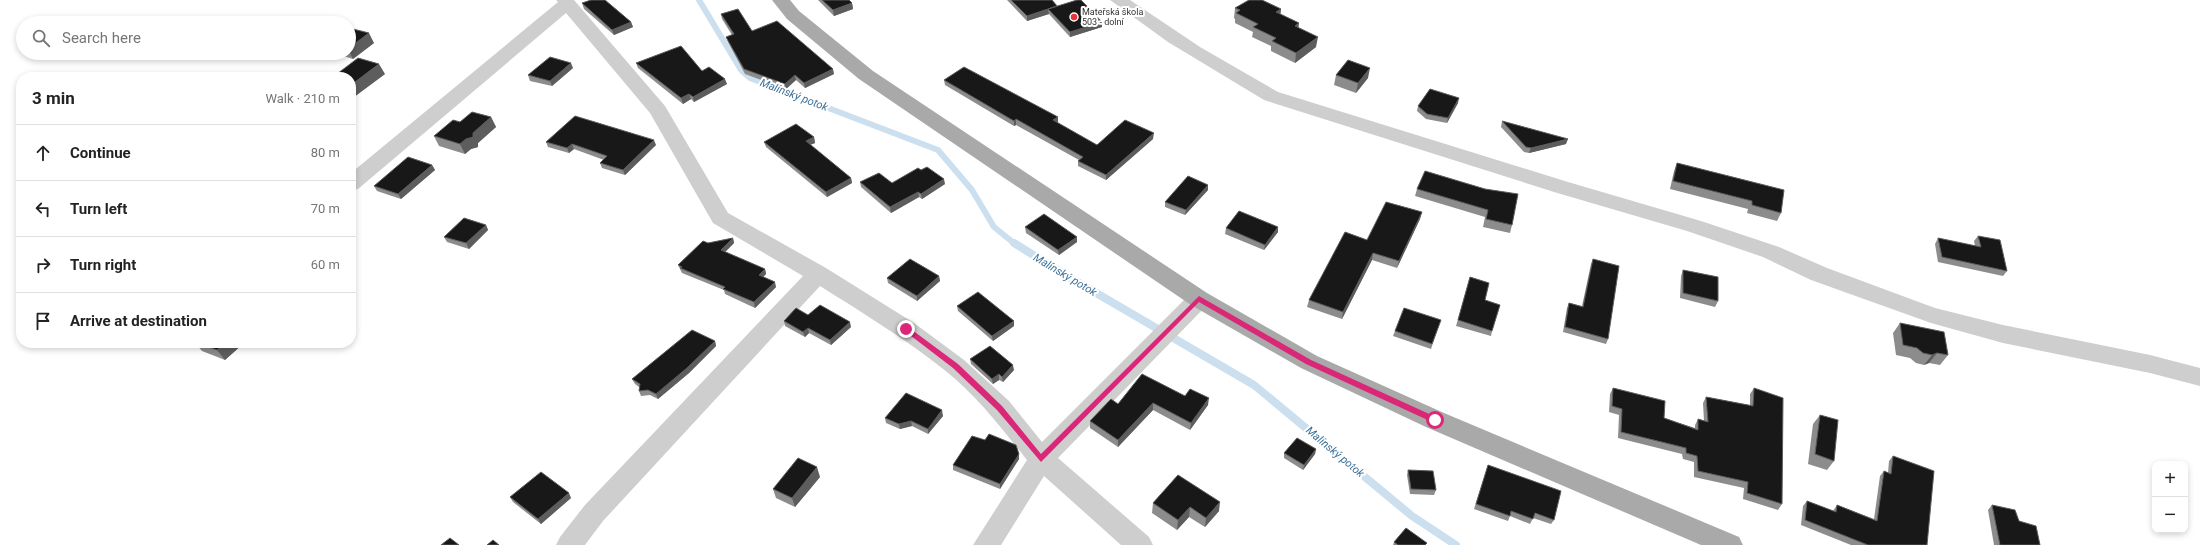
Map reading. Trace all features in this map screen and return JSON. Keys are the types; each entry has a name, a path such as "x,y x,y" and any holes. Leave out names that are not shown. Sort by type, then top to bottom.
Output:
{"main road":[{"path":"781,0 793,15 866,75 1199,298 1309,362 1435,420 1730,545"}],"street":[{"path":"1119,0 1172,37 1271,96 1560,187 1701,228 1771,252 1819,274 1931,316 2003,334 2150,364 2200,377"},
{"path":"356,180 566,1 658,110 720,218 818,274 906,329 956,366 1000,408 1041,459 1140,545"},
{"path":"569,545 594,513 818,274"},
{"path":"986,545 1041,459 1199,298"}],"building":[{"path":"591,0 605,0 631,22 612,30 582,3"},
{"path":"822,0 849,0 852,3 833,10"},
{"path":"1011,0 1052,0 1057,6 1027,16"},
{"path":"1081,0 1102,22 1070,32 1048,9"},
{"path":"1249,0 1262,0 1281,9 1276,12 1299,23 1295,26 1318,37 1296,53 1272,41 1276,38 1253,27 1258,24 1236,13 1240,10 1235,8"},
{"path":"738,9 752,31 777,21 833,69 804,83 795,75 785,84 744,69 726,37 734,34 721,14"},
{"path":"356,30 369,33 356,43"},
{"path":"681,46 702,71 709,67 725,79 693,97 689,94 681,98 636,63"},
{"path":"550,57 571,63 550,81 528,75"},
{"path":"358,58 379,64 356,81 356,72 340,72"},
{"path":"1348,60 1370,68 1358,83 1336,75"},
{"path":"964,67 1058,117 1053,120 1097,145 1125,120 1154,133 1106,175 1078,161 1083,157 1016,119 1014,121 944,80"},
{"path":"1430,89 1459,98 1448,118 1427,114 1418,106"},
{"path":"472,112 491,117 473,133 473,137 466,139 460,144 434,136 453,120 460,122"},
{"path":"575,116 654,140 623,170 600,163 607,156 572,144 567,148 546,142"},
{"path":"1502,121 1568,139 1531,148 1526,147"},
{"path":"796,124 814,137 806,141 851,178 826,192 764,142"},
{"path":"408,157 432,165 398,194 374,186"},
{"path":"1677,163 1784,190 1781,213 1752,205 1752,201 1673,181"},
{"path":"927,167 944,179 921,194 918,192 890,207 860,182 879,173 892,183 918,168 921,170"},
{"path":"1425,171 1485,189 1518,194 1512,225 1486,219 1488,210 1417,189"},
{"path":"1188,176 1208,185 1186,210 1165,202"},
{"path":"1386,202 1422,212 1399,261 1373,253 1343,312 1309,300 1345,232 1367,240"},
{"path":"1239,211 1278,227 1265,245 1226,228"},
{"path":"1044,214 1077,237 1058,250 1025,227"},
{"path":"464,218 486,225 466,243 444,237"},
{"path":"1978,236 2000,240 2007,271 1942,257 1938,238 1981,247"},
{"path":"733,238 721,250 765,269 759,275 775,282 754,302 723,289 725,287 680,268 682,267 678,265 703,241 708,243"},
{"path":"910,259 939,276 917,296 887,278"},
{"path":"1593,259 1619,266 1608,339 1565,327 1569,303 1583,307"},
{"path":"1683,270 1718,277 1718,301 1683,293"},
{"path":"1470,277 1489,283 1485,300 1500,305 1492,331 1458,320"},
{"path":"978,292 1014,321 992,336 957,306"},
{"path":"820,305 850,322 830,340 808,328 803,332 784,321 796,308 808,315"},
{"path":"1404,308 1441,320 1432,344 1395,331"},
{"path":"1900,323 1944,332 1948,355 1937,353 1932,355 1923,353 1917,348 1903,345"},
{"path":"692,330 715,341 687,368 656,394 648,390 639,391 640,384 632,379"},
{"path":"990,346 1013,365 1002,377 999,374 992,379 970,359"},
{"path":"1142,374 1185,396 1190,389 1209,398 1191,423 1153,403 1118,440 1090,421 1111,399 1118,404"},
{"path":"1613,388 1665,401 1664,418 1698,430 1698,419 1708,422 1706,397 1753,406 1754,388 1783,398 1782,504 1747,493 1748,482 1698,471 1697,456 1686,453 1686,448 1621,432 1622,409 1612,406"},
{"path":"906,393 942,410 928,429 911,421 899,424 885,418"},
{"path":"1820,415 1838,420 1834,461 1815,454"},
{"path":"989,434 1016,445 1019,454 1000,484 953,465 972,436 985,440"},
{"path":"1297,438 1316,449 1304,465 1284,453"},
{"path":"1893,456 1934,471 1927,545 1868,545 1805,520 1807,501 1836,512 1837,505 1877,521 1884,471 1891,474"},
{"path":"798,458 817,467 792,498 773,489"},
{"path":"1488,465 1561,491 1554,520 1535,513 1533,519 1511,511 1510,516 1476,504"},
{"path":"1408,470 1433,471 1436,490 1411,489"},
{"path":"541,472 569,493 538,519 510,497"},
{"path":"1178,475 1220,502 1206,518 1190,507 1178,520 1153,503"},
{"path":"1992,505 2015,510 2019,521 2036,526 2040,545 2000,545"},
{"path":"1406,528 1427,543 1425,545 1398,545 1394,542"},
{"path":"450,538 459,545 441,545"},
{"path":"493,540 499,545 487,545"}],"waterway":[{"name":"Malínský potok","path":"699,0 741,70 750,78 938,150 972,190 994,227 1015,244"},
{"name":"Malínský potok","path":"1014,243 1067,276 1254,385 1412,516 1456,545"}],"place":[{"name":"Mateřská škola 503 - dolní","path":"1074,17"}],"route":[{"path":"906,329 956,366 1000,408 1041,459 1199,298 1309,362 1435,420"}]}
